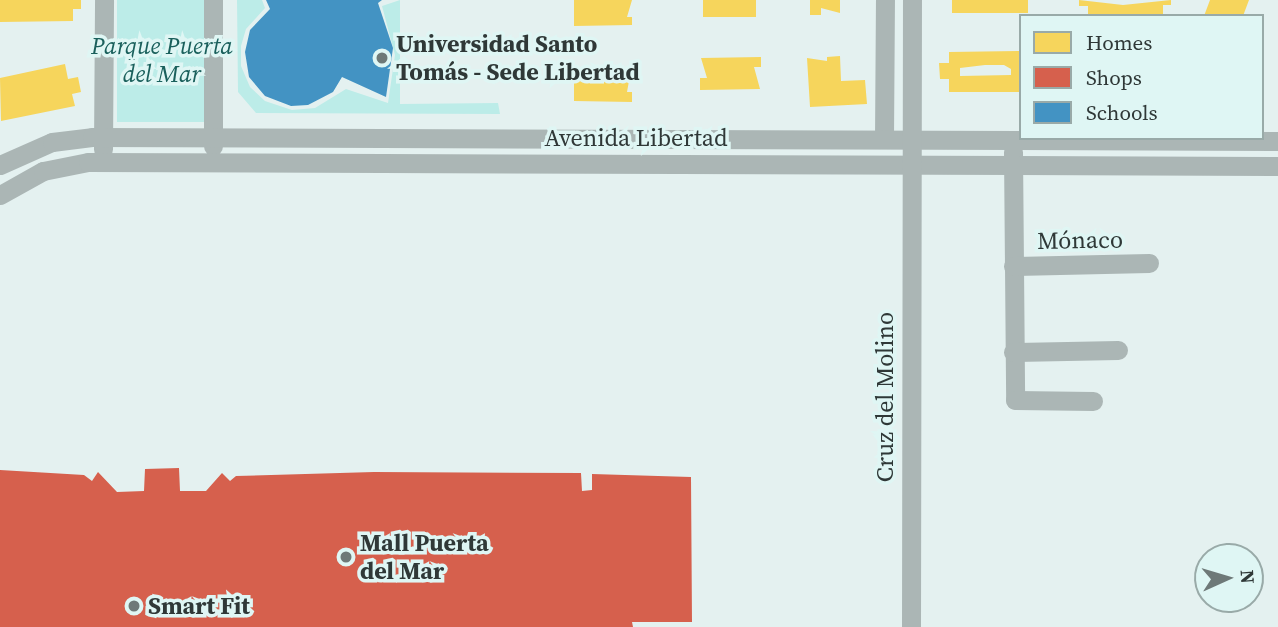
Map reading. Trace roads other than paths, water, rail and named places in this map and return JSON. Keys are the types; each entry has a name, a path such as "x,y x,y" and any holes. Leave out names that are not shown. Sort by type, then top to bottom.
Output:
{"street":[{"path":"103,162 104,0"},
{"path":"213,161 214,0"},
{"path":"884,139 885,0"},
{"name":"Cruz del Molino","path":"911,627 912,0"},
{"path":"885,22 911,97"},
{"name":"Avenida Libertad","path":"0,165 52,142 102,136 1268,141"},
{"path":"1013,140 1013,393 1019,403 1093,401"},
{"path":"1250,166 1268,141"},
{"name":"Avenida Libertad","path":"0,195 43,172 103,162 1278,166"},
{"name":"Mónaco","path":"1013,266 1149,263"},
{"path":"1013,352 1118,350"}],"place":[{"name":"Universidad Santo Tomás - Sede Libertad","path":"382,58"},
{"name":"Mall Puerta del Mar","path":"346,557"},
{"name":"Smart Fit","path":"134,606"}],"park label":[{"name":"Parque Puerta del Mar","path":"162,60"}]}
